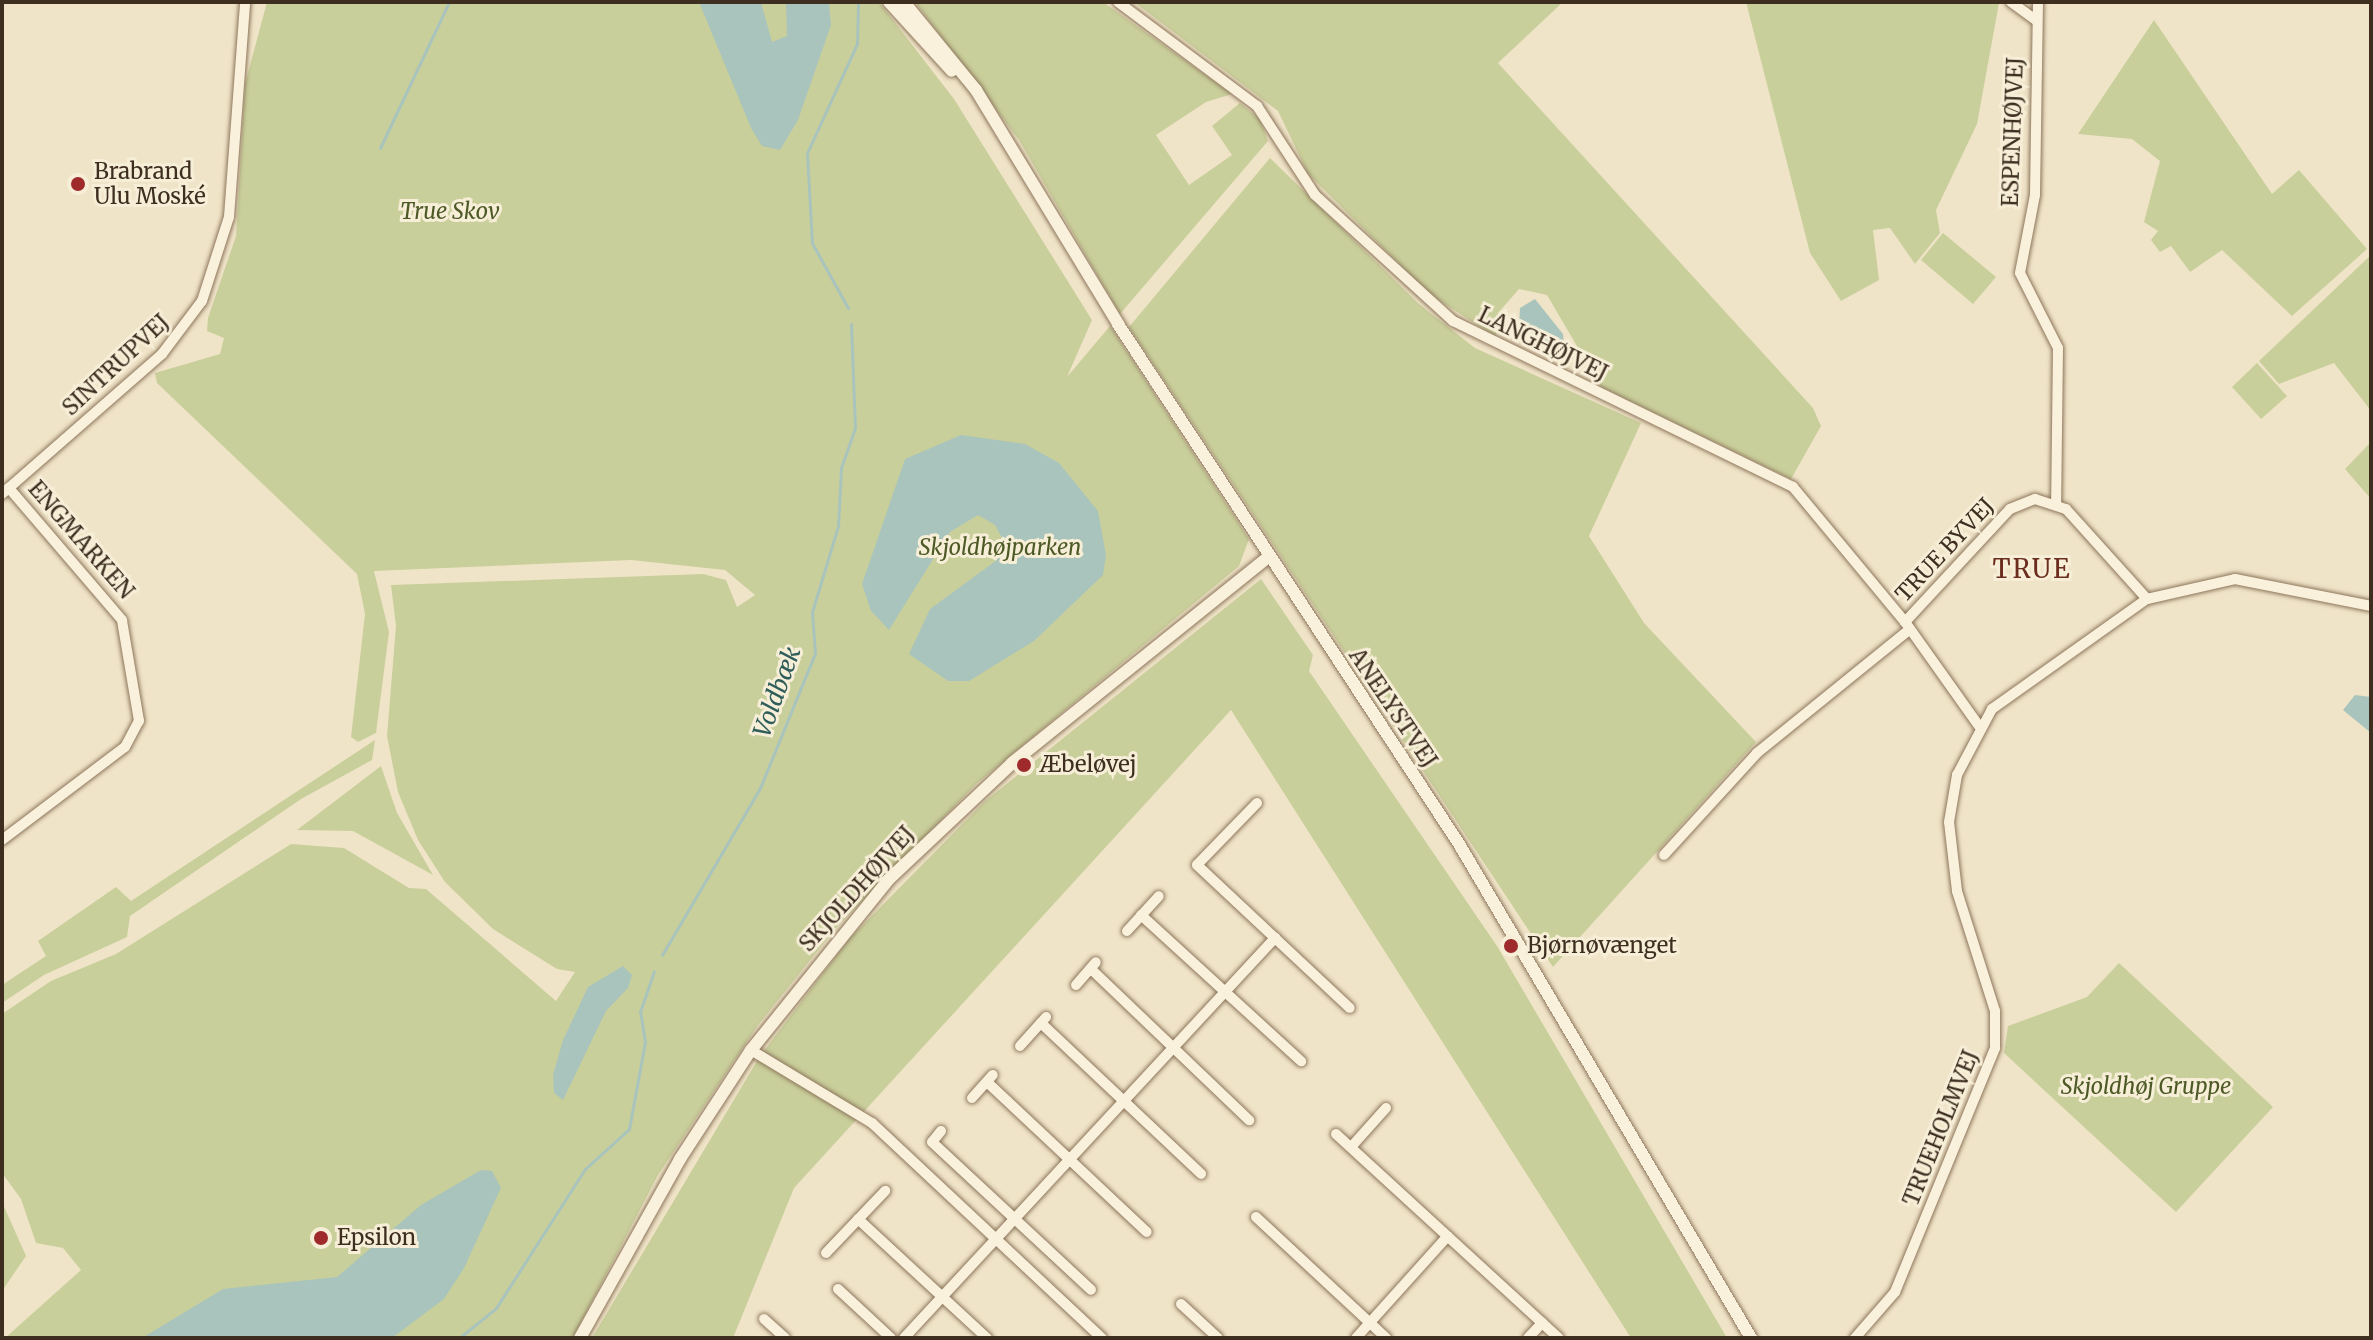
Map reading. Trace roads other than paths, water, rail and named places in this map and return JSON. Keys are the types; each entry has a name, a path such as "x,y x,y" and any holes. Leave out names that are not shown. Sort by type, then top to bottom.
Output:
{"street":[{"name":"SINTRUPVEJ","path":"6,491 162,354 202,301 229,217 245,2"},
{"name":"ANELYSTVEJ","path":"889,2 986,109"},
{"name":"ANELYSTVEJ","path":"904,2 986,109 1268,557 1534,965 1751,1338"},
{"name":"LANGHØJVEJ","path":"1118,2 1257,106 1315,195 1453,321 1793,487 1907,626"},
{"path":"2011,2 2036,20"},
{"name":"ESPENHØJVEJ","path":"2038,2 2035,195 2020,273 2058,348 2056,504"},
{"name":"ENGMARKEN","path":"2,840 125,747 139,721 122,620 6,491"},
{"name":"TRUE BYVEJ","path":"1979,726 1907,626 2010,509 2022,500 2056,504"},
{"path":"2056,504 2078,519 2147,599"},
{"name":"SKJOLDHØJVEJ","path":"580,1338 680,1159 751,1050 823,956 937,831 1268,557"},
{"path":"1979,726 2013,687 2147,599 2235,579 2371,606"},
{"path":"1664,855 1757,753 1907,626"},
{"name":"TRUEHOLMVEJ","path":"1855,1338 1895,1292 1995,1048 1995,1011 1950,855 1957,775 1979,726"},
{"path":"1257,803 1197,865 1350,1008"},
{"path":"1127,931 1159,896"},
{"path":"1141,915 1301,1061"},
{"path":"904,1338 1275,938"},
{"path":"1076,985 1094,965 1249,1120"},
{"path":"1020,1046 1044,1020 1201,1174"},
{"path":"751,1050 872,1123 1102,1338"},
{"path":"972,1098 990,1078 1147,1232"},
{"path":"1352,1146 1386,1108"},
{"path":"941,1131 932,1142 1091,1290"},
{"path":"1336,1134 1559,1338"},
{"path":"826,1253 885,1191"},
{"path":"1256,1217 1386,1338"},
{"path":"858,1219 987,1338"},
{"path":"1356,1338 1448,1236"},
{"path":"838,1289 891,1338"},
{"path":"1181,1304 1218,1338"},
{"path":"764,1319 785,1338"},
{"path":"1528,1338 1542,1323"}],"water":[{"path":"699,2 761,2 772,42 787,36 786,2 829,4 831,25 798,120 780,150 762,146 751,128"},
{"path":"1535,299 1563,334 1565,352 1519,325 1520,308"},
{"path":"961,435 1025,444 1059,463 1098,511 1106,555 1103,575 1034,641 969,681 948,681 909,654 930,609 997,560 1002,538 995,525 978,515 950,532 889,630 871,611 862,584 905,459"},
{"path":"2355,695 2371,697 2371,733 2343,710"},
{"path":"623,966 632,975 628,988 606,1011 563,1100 554,1093 553,1075 563,1040 588,987"},
{"path":"481,1170 492,1171 501,1188 464,1268 444,1299 392,1338 142,1338 223,1289 337,1277 421,1205"}],"waterway":[{"path":"380,148 449,2"},
{"name":"Voldbæk","path":"848,308 812,243 807,153 857,44 858,2"},
{"name":"Voldbæk","path":"662,955 760,788 815,653 812,612 838,526 841,468 855,428 851,324"},
{"name":"Voldbæk","path":"459,1338 496,1308 585,1169 629,1129 645,1042 640,1012 654,971"}],"place":[{"name":"Brabrand Ulu Moské","path":"78,184"},
{"name":"Æbeløvej","path":"1024,765"},
{"name":"Bjørnøvænget","path":"1511,946"},
{"name":"Epsilon","path":"321,1238"}],"district":[{"name":"TRUE","path":"2032,569"}],"park label":[{"name":"True Skov","path":"450,212"},
{"name":"Skjoldhøjparken","path":"1000,548"},
{"name":"Skjoldhøj Gruppe","path":"2146,1087"}]}
